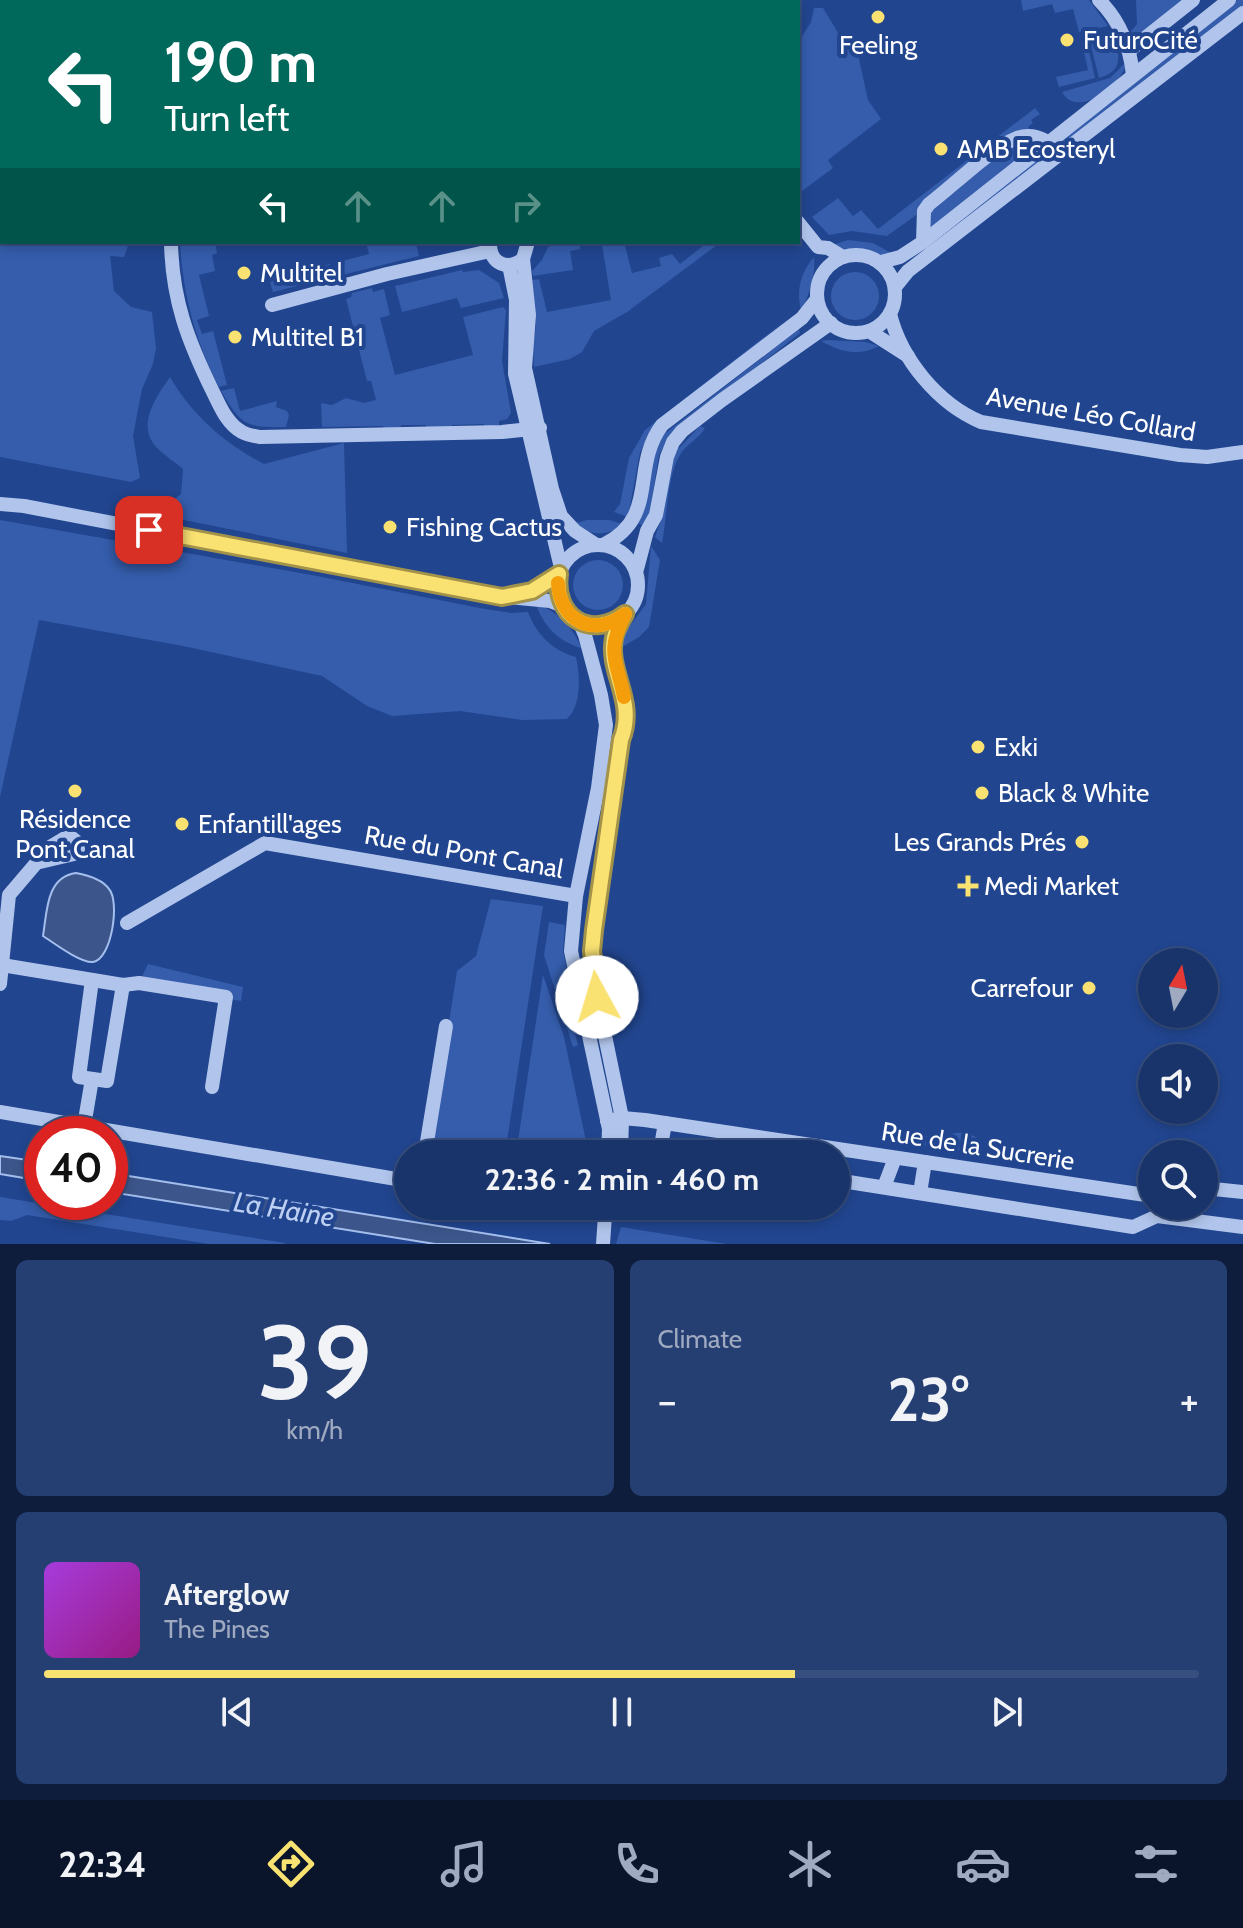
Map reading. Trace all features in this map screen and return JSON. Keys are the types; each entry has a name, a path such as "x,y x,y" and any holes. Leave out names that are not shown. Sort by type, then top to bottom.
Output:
{"street":[{"path":"1099,0 1120,27 1130,50 1133,75"},
{"path":"1130,50 1193,0"},
{"path":"881,262 900,257 923,242 1229,0"},
{"path":"895,287 908,271 1243,13"},
{"path":"1195,52 1210,46 1243,22"},
{"path":"923,242 924,211 929,204 1020,136 1037,136 1047,142"},
{"path":"502,597 532,591 560,571 570,556 617,538 632,524 641,499 650,445 662,425 802,318 817,299 822,274 818,247 800,224"},
{"path":"171,244 181,321 218,402 228,419 241,432 260,437 502,432 535,428"},
{"path":"527,244 516,262 520,344 515,374 535,428 558,510 575,531 620,551 637,569"},
{"path":"272,305 490,247 500,264 516,262"},
{"path":"818,247 828,248 843,257"},
{"path":"817,299 824,317 846,331 869,331 879,326 890,314 895,301 895,287 888,269 866,255 843,257 822,274"},
{"name":"Avenue Léo Collard","path":"890,314 908,356 946,402 981,422 1180,455 1207,457 1243,452"},
{"path":"619,1140 592,951 621,740 627,727 626,705 613,655 615,634 638,592 637,569 647,531 656,515 667,457 673,442 682,431 722,400 831,323"},
{"name":"Avenue Léo Collard","path":"869,331 908,356"},
{"path":"535,428 560,571 557,585 563,606"},
{"path":"0,504 24,506 502,597 550,601 563,606 579,621 601,695 606,725 598,788 576,896 571,951 615,1119 611,1140"},
{"path":"579,621 601,626 612,624 625,614"},
{"name":"Rue du Pont Canal","path":"127,923 265,843 576,896"},
{"path":"0,984 9,895 40,862"},
{"path":"2,965 123,985 139,983 226,997 212,1087"},
{"path":"92,980 79,1077 107,1081 123,985"},
{"path":"427,1140 446,1026"},
{"path":"86,1116 92,1079"},
{"path":"0,1112 24,1116"},
{"name":"Rue de la Sucrerie","path":"615,1119 665,1123 1138,1194"},
{"path":"662,1140 665,1123"},
{"path":"128,1133 394,1179"},
{"path":"884,1187 895,1158"},
{"path":"920,1193 925,1162"},
{"path":"850,1182 1133,1227 1157,1216 1243,1227"},
{"path":"1218,1189 1243,1192"},
{"path":"603,1244 605,1220"}],"shaded area":[{"path":"1021,0 1089,0 1108,26 1079,32 1073,9 1055,13 1052,4 1023,11"},
{"path":"1136,0 1189,0 1132,41 1128,35 1137,24"},
{"path":"1237,0 1243,0 1243,7 909,260 1050,144"},
{"path":"814,8 823,8 840,36 856,45 868,100 881,119 828,160 833,168 800,193 800,40 811,22"},
{"path":"1114,36 1118,62 1112,71 1099,78 1090,42"},
{"path":"1089,51 1095,78 1059,87 1056,77 1088,70 1084,52"},
{"path":"1126,62 1124,70 1110,88 1089,101 1069,100 1062,92 1110,78"},
{"path":"1035,108 1040,114 1031,120 1033,123 1028,127 1032,132 887,236 852,231 829,235 812,217 838,198 853,216 861,210 878,229"},
{"path":"1017,142 1038,144 929,229 931,208"},
{"path":"848,240 873,243 893,254 882,256 829,246"},
{"path":"0,244 128,246 124,257 110,256 114,291 131,307 152,312 156,348 142,389 133,436 140,478 131,482 0,457"},
{"path":"180,244 215,244 217,253 212,255 215,271 199,275 209,316 197,320 202,334 213,331 227,385 219,387 203,352 184,280"},
{"path":"366,244 416,244 419,256 342,275 339,262 369,254"},
{"path":"581,244 580,249 570,251 573,270 533,276 532,271 548,247"},
{"path":"590,244 625,244 632,273 661,266 659,258 672,254 680,264 705,244 718,244 627,312 594,331 582,352 570,359 534,367 536,324 532,280 539,279 547,312 611,300 602,245"},
{"path":"814,257 811,285 801,311 800,282"},
{"path":"330,264 333,277 273,292 269,279"},
{"path":"462,270 479,270 499,283 504,298 461,308 457,298 402,312 395,286"},
{"path":"855,272 864,273 872,279 878,287 878,305 872,313 864,319 855,320 846,319 838,313 832,305 831,296 832,287 838,279 846,273"},
{"path":"372,288 373,292 384,289 390,315 380,318 395,375 473,355 463,317 503,307 506,310 502,361 511,413 507,419 499,421 499,428 484,428 484,424 452,425 451,429 401,425 400,430 384,430 383,426 322,427 321,403 332,405 346,398 364,403 376,400 371,381 367,381 346,299 352,293"},
{"path":"791,316 653,428 640,452 628,517 614,512 620,504 629,458 645,430"},
{"path":"799,329 800,333 670,436 659,455 649,518 645,527 638,523 651,461 663,435"},
{"path":"821,341 866,342 879,346 850,352"},
{"path":"170,377 189,404 211,427 264,464 344,443 347,553 174,518 152,507 158,500 172,501 181,494 183,469 156,447 148,426 151,408"},
{"path":"234,388 240,411 277,401 276,407 289,415 286,427 262,427 240,418 221,391"},
{"path":"700,426 705,428 683,451 676,464 662,543 655,537 674,458 678,449"},
{"path":"0,520 485,609 528,612 546,640 560,651 576,657 579,681 575,706 567,719 522,720 460,711 392,716 367,706 322,676 183,646 39,620 0,797"},
{"path":"587,520 609,520 623,524 598,533 573,524"},
{"path":"651,546 660,560 649,627 622,647 624,634 646,604"},
{"path":"598,560 615,568 623,585 615,602 598,610 581,602 573,585 581,568"},
{"path":"536,604 563,621 581,648 553,632"},
{"path":"491,899 543,906 507,1140 430,1140 457,971 476,956"},
{"path":"549,922 565,925 563,951 573,998 568,1007 578,1045 573,1047 544,955"},
{"path":"148,964 243,987 241,1001 139,983"},
{"path":"543,975 564,1037 586,1140 518,1140"},
{"path":"967,1132 977,1138 975,1153 916,1144 918,1137"},
{"path":"0,1197 24,1201 24,1216 11,1221 0,1220"},
{"path":"128,1218 285,1243 209,1244 58,1220"},
{"path":"621,1227 727,1244 616,1244"}],"water":[{"path":"76,873 102,883 109,889 114,905 109,941 100,958 93,962 74,956 43,936 53,888 66,876"},
{"path":"0,1156 24,1159 24,1178 0,1174"},
{"name":"La Haine","path":"128,1176 550,1244 435,1244 128,1195"}],"slow traffic":[{"path":"558,583 563,606 579,621 601,626 612,624 625,614 615,634 613,655 624,697"}],"place":[{"name":"Feeling","path":"878,17"},
{"name":"FuturoCité","path":"1067,40"},
{"name":"AMB Ecosteryl","path":"941,149"},
{"name":"Multitel","path":"244,273"},
{"name":"Multitel B1","path":"235,337"},
{"name":"Fishing Cactus","path":"390,527"},
{"name":"Exki","path":"978,747"},
{"name":"Résidence Pont Canal","path":"75,791"},
{"name":"Black & White","path":"982,793"},
{"name":"Enfantill'ages","path":"182,824"},
{"name":"Les Grands Prés","path":"1082,842"},
{"name":"Medi Market","path":"968,886"},
{"name":"Carrefour","path":"1089,988"}],"route":[{"path":"149,530 502,597 532,591 559,574 557,585 563,606 579,621 601,626 612,624 625,614 615,634 613,655 626,705 627,727 621,740 594,930 592,951 597,997"}]}
